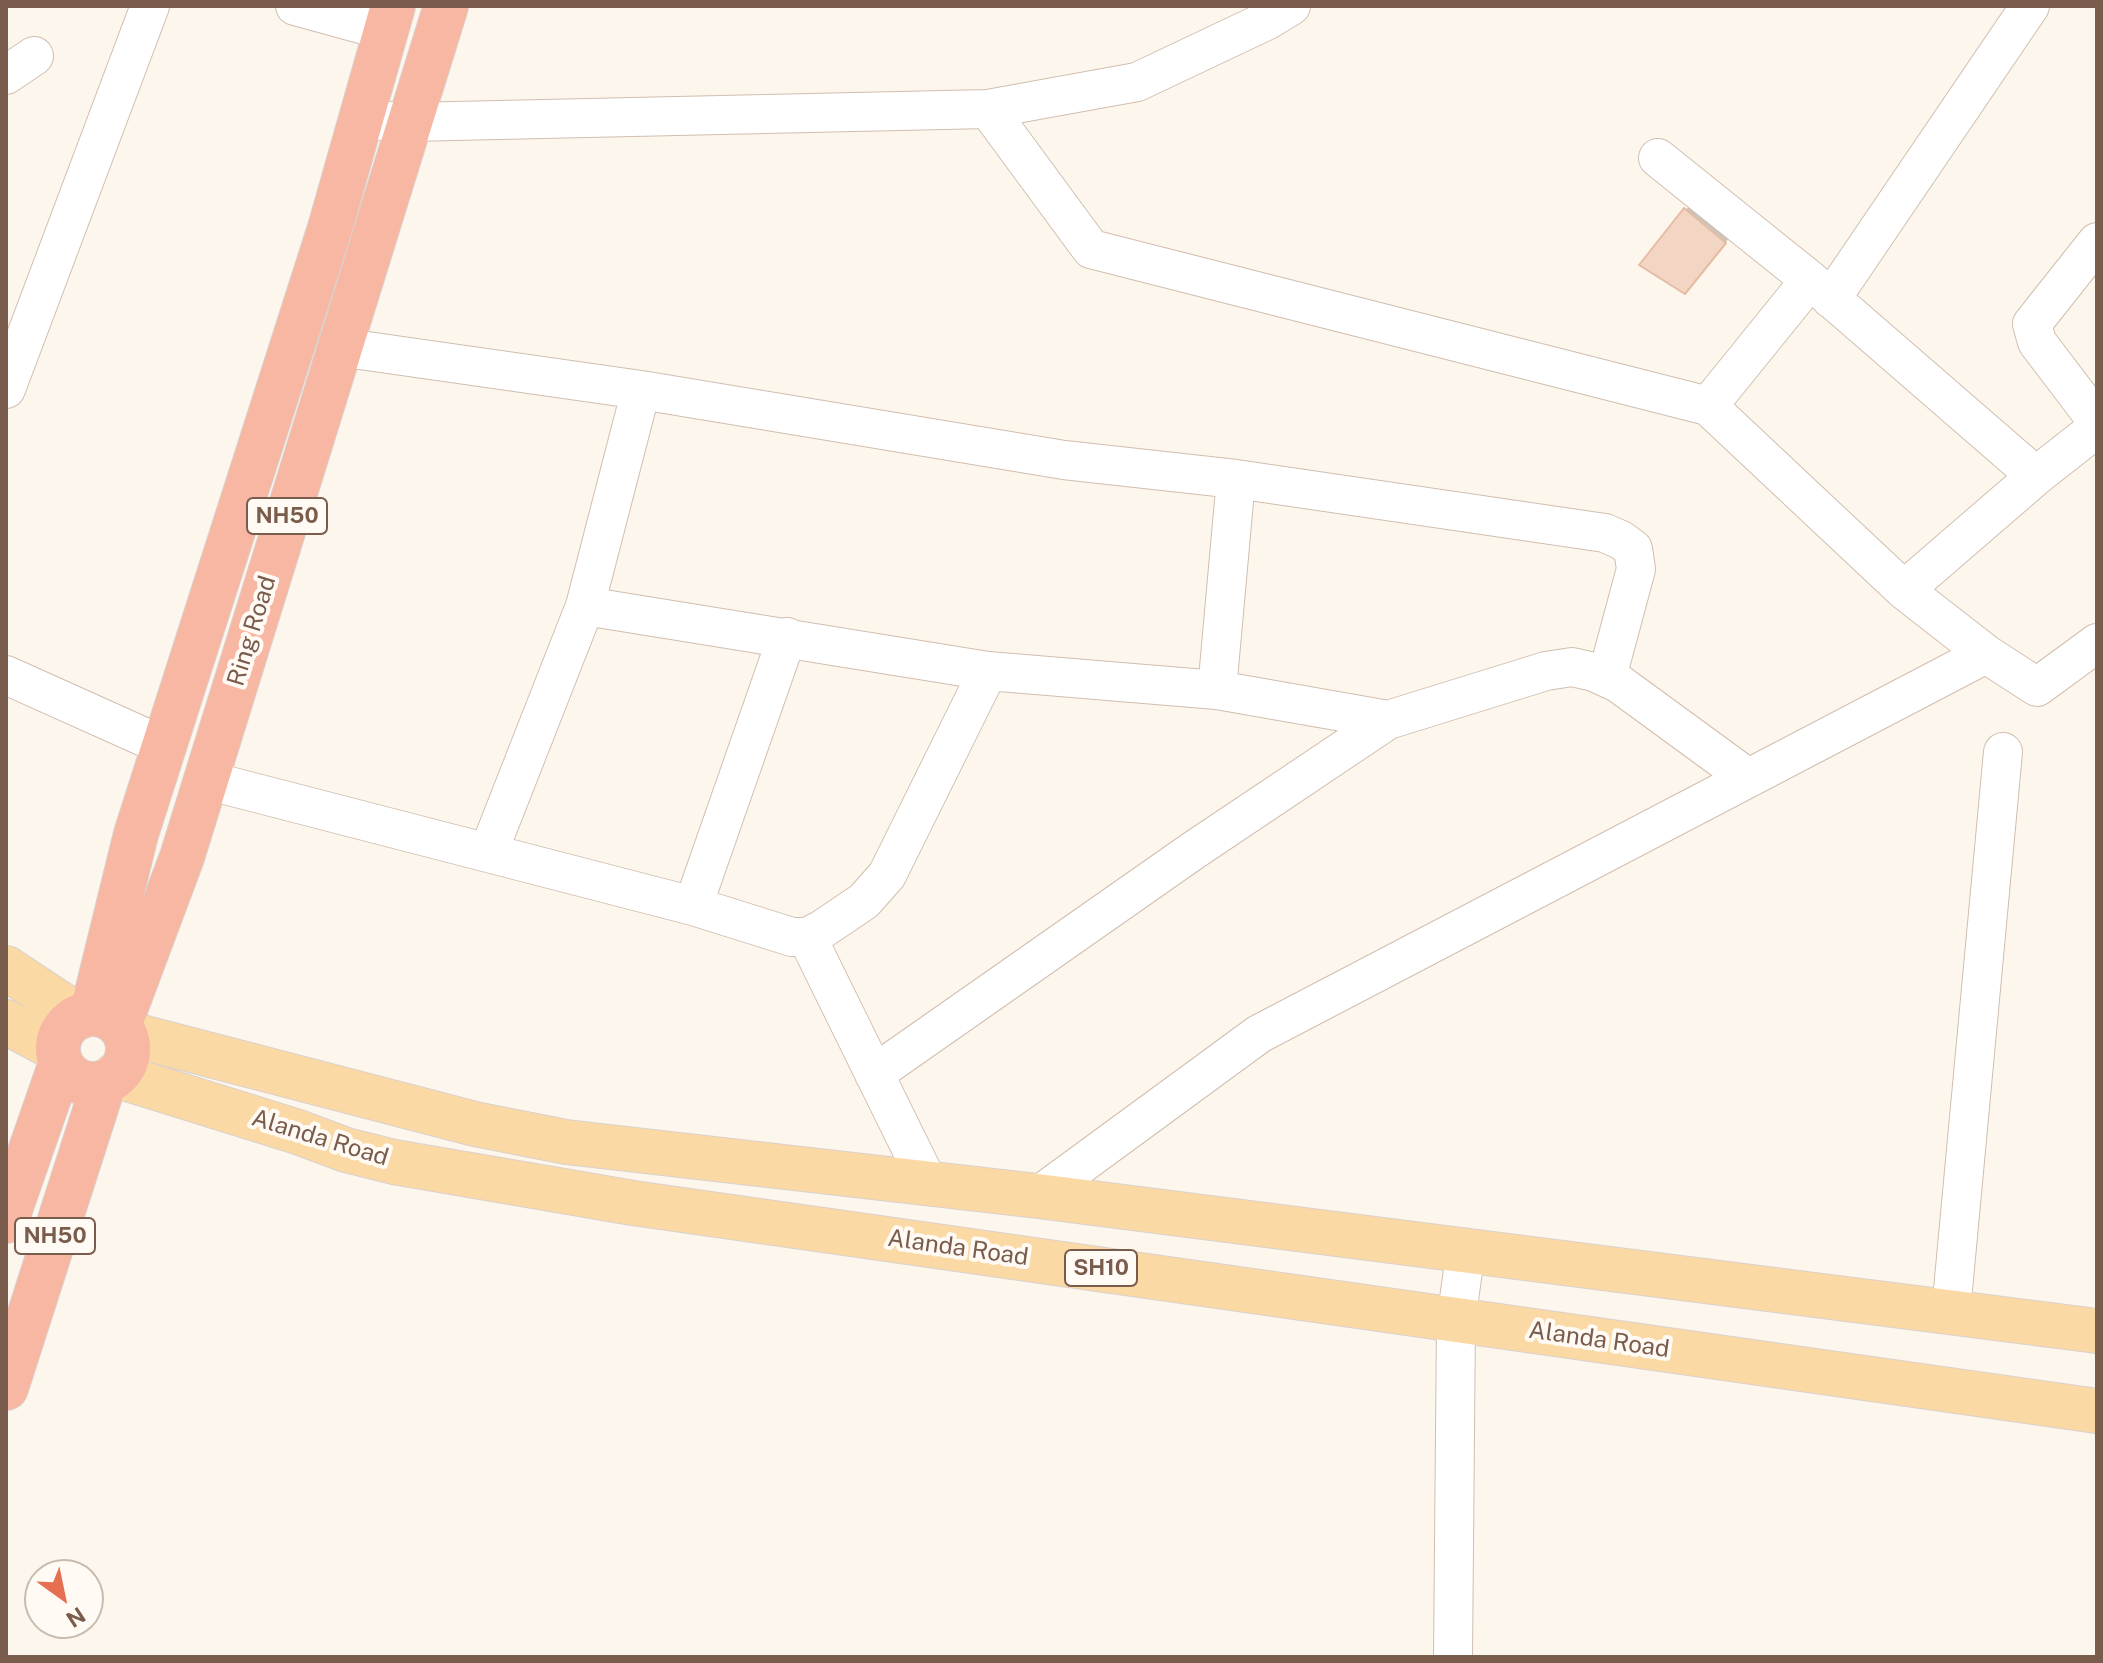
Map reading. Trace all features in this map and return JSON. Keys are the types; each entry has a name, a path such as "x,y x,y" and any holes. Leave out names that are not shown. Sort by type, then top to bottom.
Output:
{"highway":[{"name":"Ring Road","path":"6,1221 89,1033 182,857 446,6"},
{"name":"Ring Road","path":"89,1033 136,834 330,228 390,18"},
{"path":"89,1033 76,1080 88,1084 110,1079"},
{"name":"NH50","path":"6,1388 110,1079"}],"main road":[{"path":"6,968 89,1033"},
{"path":"6,1022 89,1033 525,1136 1038,1196 2097,1331"},
{"name":"Alanda Road","path":"110,1079 394,1162 633,1203 2097,1411"}],"street":[{"path":"6,389 20,310 150,6"},
{"path":"295,6 390,18"},
{"path":"361,120 410,122 988,109 1137,82 1291,6"},
{"path":"1708,406 1820,289 2030,6"},
{"path":"988,109 1091,249 1708,406 1904,590 1986,654 2037,687 2097,643"},
{"path":"1658,158 1820,289 2036,476"},
{"path":"2097,242 2032,324 2037,342 2097,421"},
{"path":"339,347 641,390 1064,460 1236,479 1605,533 1633,549 1636,569 1607,677"},
{"path":"488,853 585,606 641,390"},
{"path":"1904,590 2036,476 2097,428"},
{"path":"1217,690 1236,479"},
{"path":"585,606 988,671 1217,690 1388,720"},
{"path":"693,906 787,637"},
{"path":"1038,1196 1259,1034 1986,654"},
{"path":"874,1074 1194,850 1388,720 1546,671 1572,667 1618,683 1748,778"},
{"path":"206,780 693,906 792,937 807,937 864,901 887,875 988,671"},
{"path":"6,675 164,746"},
{"path":"1951,1311 2003,752"},
{"path":"807,937 928,1183"},
{"path":"1453,1657 1456,1320 1466,1250"}],"building":[{"path":"1684,208 1726,243 1685,294 1639,265"}]}
